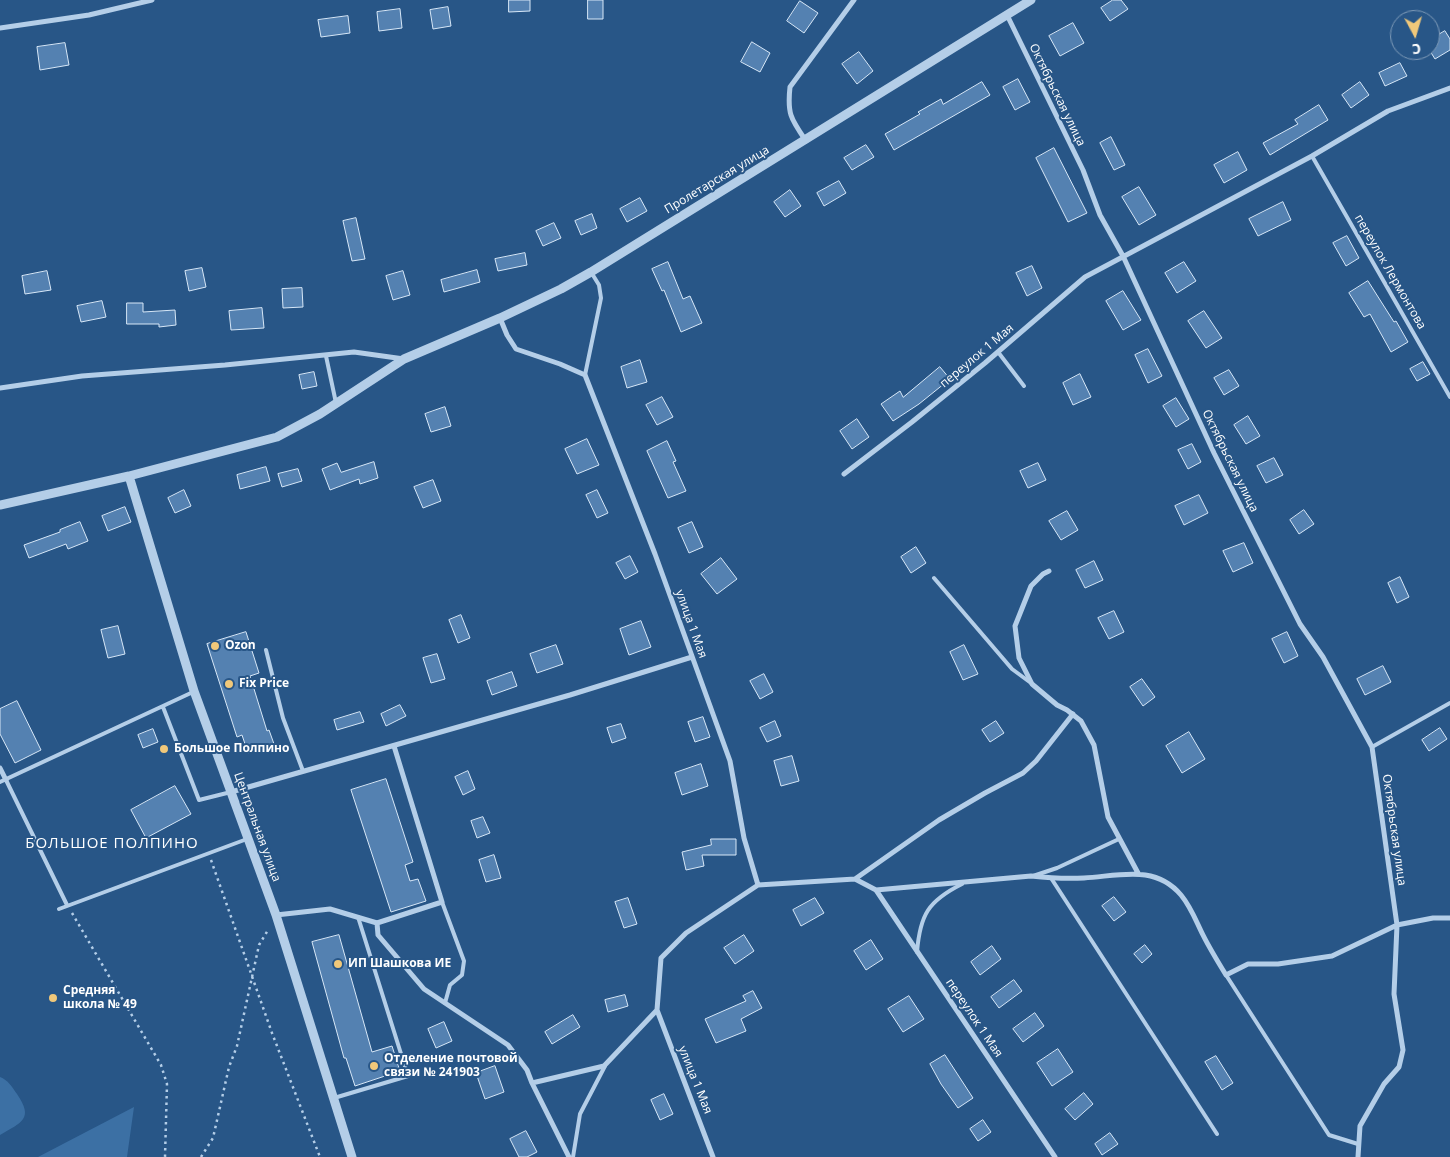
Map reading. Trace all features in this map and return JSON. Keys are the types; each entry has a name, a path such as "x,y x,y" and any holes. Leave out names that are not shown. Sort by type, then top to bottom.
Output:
{"street":[{"path":"0,28 89,15 152,0"},
{"path":"806,141 791,118 788,103 790,87 854,0"},
{"name":"Пролетарская улица","path":"404,359 500,318 561,289 591,272 806,141 1030,0"},
{"name":"Октябрьская улица","path":"1007,16 1083,170 1100,215 1122,256 1214,453 1296,616 1323,657 1372,748 1397,925 1394,994 1403,1050 1399,1067 1384,1084 1360,1126 1358,1157"},
{"path":"1122,256 1312,156 1388,112 1450,88"},
{"name":"переулок 1 Мая","path":"844,474 998,352 1085,276 1122,256"},
{"path":"500,318 507,335 516,349 585,375"},
{"path":"0,388 82,376 326,356 354,352 404,359"},
{"path":"0,505 129,476 278,437 320,414 404,359"},
{"name":"улица 1 Мая","path":"585,375 655,554 730,761 744,838 758,885"},
{"name":"Центральная улица","path":"129,476 194,692 276,915 352,1157"},
{"path":"1049,572 1042,574 1031,586 1015,626 1019,658 1032,684 1057,705 1081,721 1094,745 1108,817 1138,873"},
{"path":"231,792 570,696 692,656"},
{"path":"855,880 939,820 985,792 1023,773 1036,761 1073,714"},
{"path":"276,915 330,909 377,923 442,902 394,746"},
{"path":"0,768 3,781"},
{"path":"532,1083 605,1066 657,1010 661,958 686,933 758,885 855,880 876,890 1031,876 1085,878 1138,873 1154,876 1165,881 1180,894 1192,911 1204,937 1226,975 1248,964 1278,964 1332,956 1397,925 1434,918 1450,918"},
{"name":"переулок 1 Мая","path":"876,890 1055,1157"},
{"path":"377,923 378,935 424,989 508,1045 527,1070 571,1157"},
{"name":"улица 1 Мая","path":"657,1010 713,1157"}],"lane":[{"name":"переулок Лермонтова","path":"1312,156 1450,397"},
{"path":"585,375 601,298 599,285 591,272"},
{"path":"998,352 1024,386"},
{"path":"326,356 336,404"},
{"path":"934,578 1012,669 1032,684"},
{"path":"266,650 283,718 303,771"},
{"path":"67,905 3,781 194,692"},
{"path":"1372,748 1450,703"},
{"path":"162,707 199,800 231,792"},
{"path":"59,909 248,839"},
{"path":"1031,876 1057,868 1119,839"},
{"path":"1051,878 1217,1134"},
{"path":"917,952 919,930 927,909 950,890 964,882"},
{"path":"442,902 464,961 462,975 450,985 445,1003"},
{"path":"334,1098 408,1076 358,918"},
{"path":"1226,975 1328,1135 1358,1144"},
{"path":"571,1157 580,1114 605,1066"}],"path":[{"path":"208,854 320,1157"},
{"path":"67,905 161,1066 167,1084 165,1157"},
{"path":"201,1157 213,1138 228,1067 237,1046 259,945 276,915"}],"shaded area":[{"path":"0,1077 12,1086 22,1102 25,1115 20,1123 0,1135"},
{"path":"134,1107 127,1157 38,1157"}],"building":[{"path":"509,0 530,0 530,11 509,12"},
{"path":"588,0 603,0 603,19 588,19"},
{"path":"1113,0 1121,0 1128,9 1110,21 1101,8"},
{"path":"800,1 818,13 804,33 787,21"},
{"path":"448,7 451,26 433,29 430,10"},
{"path":"400,9 402,28 379,31 377,12"},
{"path":"348,16 350,33 321,37 318,20"},
{"path":"1073,23 1084,43 1060,56 1049,36"},
{"path":"1445,31 1450,39 1450,50 1440,56 1440,34"},
{"path":"752,42 770,53 760,72 741,62"},
{"path":"65,43 69,65 40,70 37,47"},
{"path":"859,52 873,71 857,84 842,64"},
{"path":"1400,63 1407,76 1385,86 1379,73"},
{"path":"1018,79 1030,102 1015,110 1003,87"},
{"path":"982,82 990,95 894,150 885,134 920,114 918,112 941,99 943,104"},
{"path":"1360,82 1369,95 1351,108 1342,95"},
{"path":"1319,105 1328,120 1270,155 1263,143 1298,124 1295,120"},
{"path":"1111,137 1125,165 1114,170 1100,143"},
{"path":"866,145 874,157 852,170 844,158"},
{"path":"1054,148 1087,213 1068,222 1036,158"},
{"path":"1238,152 1247,170 1224,183 1214,165"},
{"path":"839,181 846,193 824,206 817,193"},
{"path":"1139,187 1156,215 1139,225 1122,197"},
{"path":"790,190 801,206 785,217 774,202"},
{"path":"640,198 647,211 627,222 620,209"},
{"path":"1283,202 1291,220 1258,236 1249,219"},
{"path":"592,214 597,228 581,235 575,221"},
{"path":"356,218 365,259 352,261 343,221"},
{"path":"554,223 561,238 543,246 536,231"},
{"path":"1347,236 1359,258 1346,266 1333,243"},
{"path":"525,253 527,265 498,271 495,259"},
{"path":"668,262 683,299 690,296 702,323 681,332 664,290 662,291 652,269"},
{"path":"1184,262 1196,281 1177,293 1165,273"},
{"path":"1032,266 1042,288 1027,296 1016,273"},
{"path":"202,268 206,287 189,291 185,271"},
{"path":"477,270 480,282 444,292 441,280"},
{"path":"47,271 51,290 25,294 22,276"},
{"path":"403,271 410,295 393,300 386,276"},
{"path":"1368,281 1408,342 1391,352 1370,314 1364,317 1349,293"},
{"path":"302,288 303,307 283,308 282,289"},
{"path":"1123,291 1141,320 1123,330 1106,301"},
{"path":"102,301 106,317 81,322 77,306"},
{"path":"127,303 143,303 143,312 175,310 176,325 159,327 159,324 127,324"},
{"path":"262,308 264,328 231,330 229,311"},
{"path":"1204,311 1222,338 1206,348 1188,321"},
{"path":"1148,349 1162,376 1148,383 1135,355"},
{"path":"640,360 647,382 627,388 621,367"},
{"path":"1423,362 1430,374 1417,381 1410,369"},
{"path":"940,367 950,379 919,404 893,421 881,404 900,391 903,397"},
{"path":"1229,370 1239,386 1224,395 1214,378"},
{"path":"314,372 317,386 302,389 299,375"},
{"path":"1080,374 1091,397 1073,405 1063,383"},
{"path":"662,397 673,417 657,425 646,405"},
{"path":"1176,398 1189,419 1176,427 1163,406"},
{"path":"445,407 451,426 431,432 425,414"},
{"path":"1248,416 1260,436 1246,444 1234,425"},
{"path":"857,419 869,437 852,449 840,431"},
{"path":"587,439 599,465 577,474 565,449"},
{"path":"667,441 676,461 673,462 686,491 668,498 647,451"},
{"path":"1192,444 1201,462 1188,469 1178,450"},
{"path":"1274,458 1283,475 1266,483 1257,466"},
{"path":"374,462 378,478 360,484 359,479 330,490 322,469 337,463 341,472"},
{"path":"1038,463 1046,480 1028,488 1020,471"},
{"path":"266,467 270,481 240,489 237,475"},
{"path":"298,469 302,481 282,487 278,474"},
{"path":"433,480 441,501 423,508 414,487"},
{"path":"184,490 191,506 175,513 168,498"},
{"path":"597,490 608,513 597,518 586,495"},
{"path":"1199,495 1208,513 1184,525 1175,506"},
{"path":"125,507 131,522 108,531 102,516"},
{"path":"1304,510 1314,524 1299,534 1290,520"},
{"path":"1067,511 1078,530 1061,540 1049,521"},
{"path":"80,522 88,541 68,549 66,544 29,558 24,545 60,532 60,530"},
{"path":"692,522 703,547 689,553 678,528"},
{"path":"1244,543 1253,563 1233,572 1223,551"},
{"path":"916,547 926,563 911,573 901,557"},
{"path":"630,556 638,572 625,579 616,563"},
{"path":"721,558 737,579 717,594 701,574"},
{"path":"1094,561 1103,580 1085,588 1076,570"},
{"path":"1400,577 1409,597 1397,603 1388,583"},
{"path":"1114,611 1124,632 1109,639 1098,618"},
{"path":"461,615 470,638 458,643 449,620"},
{"path":"641,621 651,647 629,655 620,629"},
{"path":"118,626 125,654 108,658 101,630"},
{"path":"246,632 259,673 250,676 267,731 269,730 274,744 248,753 242,735 237,737 207,644"},
{"path":"1287,632 1298,656 1284,663 1272,639"},
{"path":"556,645 563,664 537,673 530,654"},
{"path":"964,645 978,674 963,680 950,652"},
{"path":"437,654 445,679 431,683 423,658"},
{"path":"1383,666 1391,682 1365,695 1357,679"},
{"path":"512,672 517,686 492,695 487,681"},
{"path":"764,674 773,692 760,699 750,681"},
{"path":"1142,679 1155,697 1143,706 1130,687"},
{"path":"17,701 41,750 15,763 0,734 0,709"},
{"path":"400,705 406,716 386,726 381,714"},
{"path":"360,712 364,722 337,730 334,720"},
{"path":"703,717 710,737 695,742 688,722"},
{"path":"775,721 781,736 767,742 760,728"},
{"path":"996,721 1004,733 990,742 982,730"},
{"path":"621,724 626,738 612,743 607,728"},
{"path":"1440,728 1447,739 1429,751 1422,740"},
{"path":"153,729 158,742 143,748 138,735"},
{"path":"1189,732 1205,759 1182,773 1166,746"},
{"path":"792,756 799,781 781,786 774,761"},
{"path":"701,764 708,786 682,795 675,773"},
{"path":"468,771 475,789 463,795 455,777"},
{"path":"386,779 413,862 405,865 410,881 418,879 426,901 391,912 351,790"},
{"path":"175,786 191,814 146,838 131,810"},
{"path":"483,817 490,833 477,838 471,821"},
{"path":"711,839 736,839 736,855 702,855 704,866 686,870 682,852 711,845"},
{"path":"494,855 501,878 486,882 479,860"},
{"path":"1114,897 1126,912 1114,921 1102,906"},
{"path":"628,898 637,924 624,928 615,902"},
{"path":"815,898 824,913 801,926 793,910"},
{"path":"339,935 372,1052 392,1046 400,1071 355,1086 346,1058 344,1058 312,942"},
{"path":"744,935 754,951 735,964 724,948"},
{"path":"871,940 883,959 866,970 854,951"},
{"path":"1145,945 1152,954 1142,963 1134,954"},
{"path":"992,946 1001,959 980,975 971,962"},
{"path":"1014,980 1022,991 999,1008 991,997"},
{"path":"753,991 762,1008 741,1019 746,1031 716,1043 705,1019 746,1001 743,996"},
{"path":"625,995 628,1006 608,1012 605,1000"},
{"path":"909,996 924,1019 903,1032 888,1009"},
{"path":"1035,1013 1044,1026 1023,1042 1013,1029"},
{"path":"573,1015 580,1027 552,1044 545,1032"},
{"path":"444,1022 452,1041 436,1048 428,1029"},
{"path":"1058,1049 1073,1072 1052,1086 1037,1063"},
{"path":"945,1055 973,1098 958,1108 930,1064"},
{"path":"1216,1056 1233,1083 1222,1090 1205,1062"},
{"path":"495,1066 504,1092 485,1099 476,1073"},
{"path":"1084,1093 1093,1104 1075,1120 1065,1109"},
{"path":"664,1094 673,1114 660,1120 651,1100"},
{"path":"983,1120 991,1132 978,1141 970,1129"},
{"path":"526,1131 537,1152 527,1157 519,1157 510,1139"},
{"path":"1110,1133 1118,1144 1102,1155 1095,1144"}],"place":[{"name":"Ozon","path":"215,646"},
{"name":"Fix Price","path":"229,684"},
{"name":"Большое Полпино","path":"164,749"},
{"name":"ИП Шашкова ИЕ","path":"338,964"},
{"name":"Средняя школа № 49","path":"53,998"},
{"name":"Отделение почтовой связи № 241903","path":"374,1066"}],"district":[{"name":"БОЛЬШОЕ ПОЛПИНО","path":"112,844"}]}
